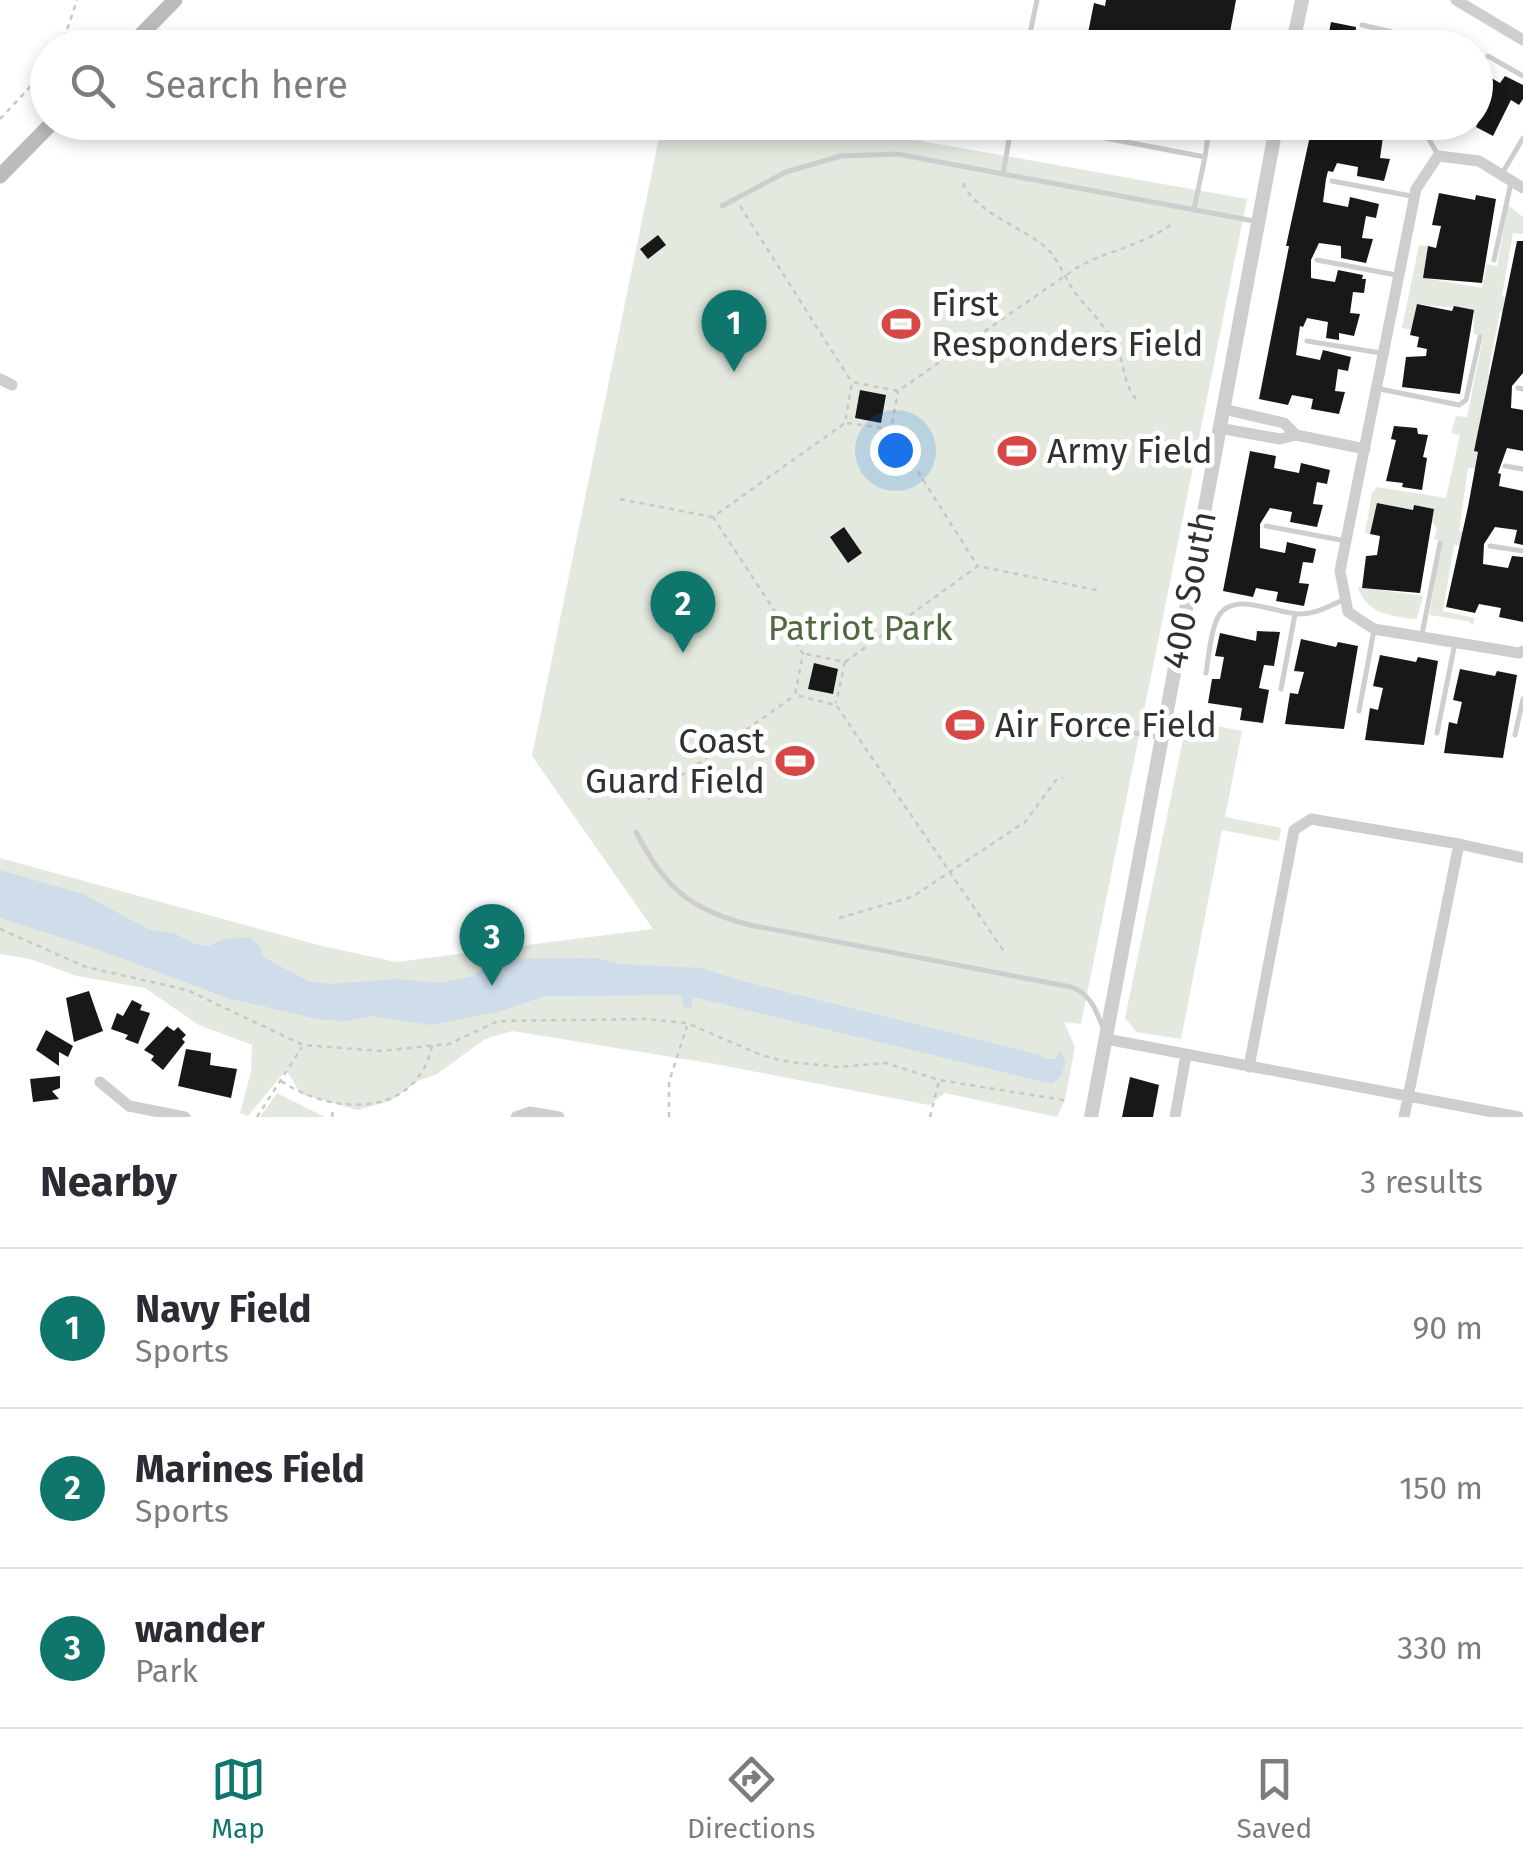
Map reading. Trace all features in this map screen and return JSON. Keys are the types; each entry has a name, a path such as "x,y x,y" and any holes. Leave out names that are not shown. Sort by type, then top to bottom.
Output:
{"main road":[{"path":"145,30 174,0"},
{"path":"0,176 35,140"}],"street":[{"path":"1296,30 1302,0"},
{"path":"1456,0 1523,40"},
{"name":"400 South","path":"1091,1117 1273,140"},
{"path":"1512,181 1479,161 1438,156 1414,196 1340,571 1347,606 1374,628 1522,655"},
{"path":"1223,410 1284,423 1296,434"},
{"path":"1220,428 1280,439 1296,434 1365,449"},
{"path":"1249,1066 1294,830 1311,819 1523,858"},
{"path":"1404,1117 1460,844"},
{"path":"1106,1039 1519,1117"},
{"path":"1175,1117 1186,1055"},
{"path":"100,1082 129,1106 185,1117"},
{"path":"517,1116 530,1112 559,1117"}],"lane":[{"path":"1031,30 1037,0"},
{"path":"1362,25 1384,30"},
{"path":"1493,59 1523,76"},
{"path":"1494,260 1523,138"},
{"path":"1004,174 1009,140"},
{"path":"1121,140 1205,157"},
{"path":"1194,209 1207,140"},
{"path":"1429,140 1438,156"},
{"path":"722,206 786,172 841,156 896,154 1257,221"},
{"path":"1332,181 1414,196"},
{"path":"1317,260 1399,276"},
{"path":"1376,389 1459,405 1466,400 1480,337"},
{"path":"1307,341 1384,353"},
{"path":"1505,466 1523,469"},
{"path":"1266,526 1346,541"},
{"path":"1422,636 1440,544"},
{"path":"1490,546 1523,551"},
{"path":"1206,673 1217,620 1224,609 1236,603 1295,614 1347,606"},
{"path":"1281,689 1295,614"},
{"path":"1359,711 1374,628"},
{"path":"1436,733 1455,642"},
{"path":"1515,735 1523,699"},
{"path":"1099,727 1161,737"},
{"path":"636,832 666,882 682,898 726,919 1084,991 1106,1039"}],"path":[{"path":"67,30 77,0"},
{"path":"0,119 30,87"},
{"path":"963,183 966,192 1008,226 1042,244 1054,256 1064,276 1116,345 1130,392 1137,400"},
{"path":"713,518 845,422 852,382 742,210"},
{"path":"1101,590 978,566 891,430 898,391 1090,260 1155,237 1172,224"},
{"path":"852,382 898,391"},
{"path":"845,422 891,430"},
{"path":"620,499 713,518 803,654 795,696 648,799"},
{"path":"836,704 844,662 978,566"},
{"path":"803,654 844,662"},
{"path":"795,696 836,704 1003,950"},
{"path":"839,918 912,897 1025,822 1056,780 1063,778"},
{"path":"0,929 86,967 187,990 303,1045 380,1051 449,1044 498,1021 688,1023 783,1061 839,1067 886,1063 940,1080 1069,1101"},
{"path":"670,1117 669,1082 688,1023"},
{"path":"257,1117 303,1045"},
{"path":"281,1081 297,1093 334,1107 386,1108 415,1089 428,1070 432,1046"},
{"path":"930,1117 940,1080"},
{"path":"332,1117 334,1107"}],"green space":[{"name":"Patriot Park","path":"659,140 916,140 1247,199 1081,1024 1064,1022 1075,1047 1065,1100 1057,1117 945,1093 929,1105 512,1031 485,1039 437,1074 418,1081 390,1101 358,1110 301,1094 286,1070 248,1116 240,1113 251,1072 252,1045 199,1025 145,988 77,976 30,959 0,954 0,858 322,946 396,962 653,929 532,756"},
{"path":"1508,205 1523,217 1523,234 1513,233 1502,296 1523,302 1523,314 1500,311 1488,374 1512,380 1474,451 1497,459 1494,470 1468,468 1459,531 1482,537 1480,549 1454,545 1443,611 1475,618 1473,625 1429,615 1442,542 1434,539 1434,509 1414,505 1412,510 1377,503 1370,534 1365,533 1372,493 1377,487 1446,498 1460,435 1451,433 1456,416 1467,417 1483,337 1474,334 1474,310 1417,304 1411,330 1402,328 1419,245 1428,246 1424,278 1482,288 1487,264 1497,266"},
{"path":"1358,587 1423,596 1417,619 1373,608"},
{"path":"1187,720 1242,731 1225,817 1281,828 1279,841 1222,830 1181,1039 1136,1032 1125,1018"},
{"path":"277,1093 325,1117 260,1117"}],"water":[{"path":"0,870 83,894 148,929 174,933 194,944 208,946 225,939 250,937 260,946 263,957 310,982 395,979 441,983 473,976 494,959 597,958 619,964 701,968 1045,1059 1056,1059 1060,1051 1066,1061 1061,1076 1052,1084 693,997 691,1008 684,1007 681,995 545,996 498,1012 431,1025 371,1016 347,1021 321,1020 228,998 0,918"}],"building":[{"path":"1106,0 1236,0 1230,30 1089,30 1094,3 1105,6"},
{"path":"1331,22 1356,27 1356,30 1329,30"},
{"path":"1505,76 1523,85 1519,105 1511,100 1493,136 1493,79 1500,83"},
{"path":"1309,140 1383,140 1380,158 1390,159 1384,181 1357,176 1358,167 1337,163 1326,179 1323,202 1348,207 1350,197 1379,204 1376,218 1366,216 1362,238 1373,239 1366,263 1341,258 1341,246 1319,243 1311,260 1311,278 1335,282 1338,270 1366,279 1364,293 1353,292 1350,313 1360,314 1354,336 1339,333 1339,340 1326,338 1328,322 1307,318 1300,326 1296,355 1320,360 1323,350 1351,357 1348,371 1338,369 1335,391 1345,392 1339,414 1311,409 1313,399 1292,395 1288,405 1259,399"},
{"path":"1439,193 1475,200 1476,195 1496,199 1482,283 1423,278 1428,246 1436,248 1441,226 1432,225"},
{"path":"658,235 666,245 648,259 640,249"},
{"path":"1517,241 1523,241 1523,373 1512,386 1511,408 1523,410 1523,451 1507,448 1498,473 1499,486 1523,491 1523,545 1514,543 1517,530 1495,527 1484,544 1483,564 1508,568 1512,556 1523,557 1523,622 1499,617 1501,608 1479,604 1475,613 1446,607"},
{"path":"1417,304 1452,311 1454,306 1474,310 1460,394 1402,387 1406,357 1426,356 1427,349 1417,347 1419,337 1410,335"},
{"path":"860,390 886,395 881,423 855,418"},
{"path":"1394,426 1417,428 1418,434 1428,435 1422,490 1386,481 1396,440 1391,439"},
{"path":"1250,451 1276,456 1274,468 1299,473 1301,463 1330,470 1327,484 1317,482 1313,504 1323,505 1317,527 1290,522 1292,512 1270,508 1260,524 1260,548 1285,553 1287,542 1316,549 1313,563 1303,562 1299,583 1309,584 1304,606 1276,601 1278,592 1256,588 1253,597 1223,591"},
{"path":"1377,503 1413,510 1414,505 1434,509 1420,593 1362,588 1366,556 1377,555 1380,536 1370,534"},
{"path":"844,527 862,553 848,563 830,537"},
{"path":"1257,631 1280,632 1274,666 1264,665 1259,688 1269,690 1263,723 1240,720 1242,708 1208,703 1212,679 1220,679 1224,657 1215,656 1220,633 1256,641"},
{"path":"1301,639 1336,647 1338,642 1358,646 1344,729 1285,724 1290,693 1298,694 1304,672 1294,671"},
{"path":"1380,655 1416,662 1418,657 1438,661 1424,745 1365,740 1370,708 1378,710 1383,688 1373,686"},
{"path":"814,663 838,669 833,694 808,689"},
{"path":"1460,669 1495,676 1497,671 1517,675 1503,758 1444,753 1449,722 1457,724 1462,702 1453,700"},
{"path":"89,991 103,1031 74,1042 66,998"},
{"path":"132,1000 142,1005 140,1010 150,1013 138,1044 125,1039 128,1035 111,1029 117,1013 123,1016"},
{"path":"167,1026 174,1031 178,1027 186,1035 182,1039 185,1042 163,1070 151,1060 154,1056 144,1050"},
{"path":"46,1030 73,1046 68,1057 59,1052 59,1066 36,1050"},
{"path":"186,1049 211,1053 210,1065 237,1069 231,1098 178,1086"},
{"path":"60,1076 60,1088 52,1091 59,1099 33,1102 30,1079"},
{"path":"1130,1077 1159,1085 1153,1117 1122,1117"}],"place":[{"name":"First Responders Field","path":"901,324"},
{"name":"Navy Field","path":"734,372"},
{"name":"Army Field","path":"1017,451"},
{"name":"Marines Field","path":"683,653"},
{"name":"Air Force Field","path":"965,725"},
{"name":"Coast Guard Field","path":"795,761"},
{"name":"wander","path":"492,986"}]}
